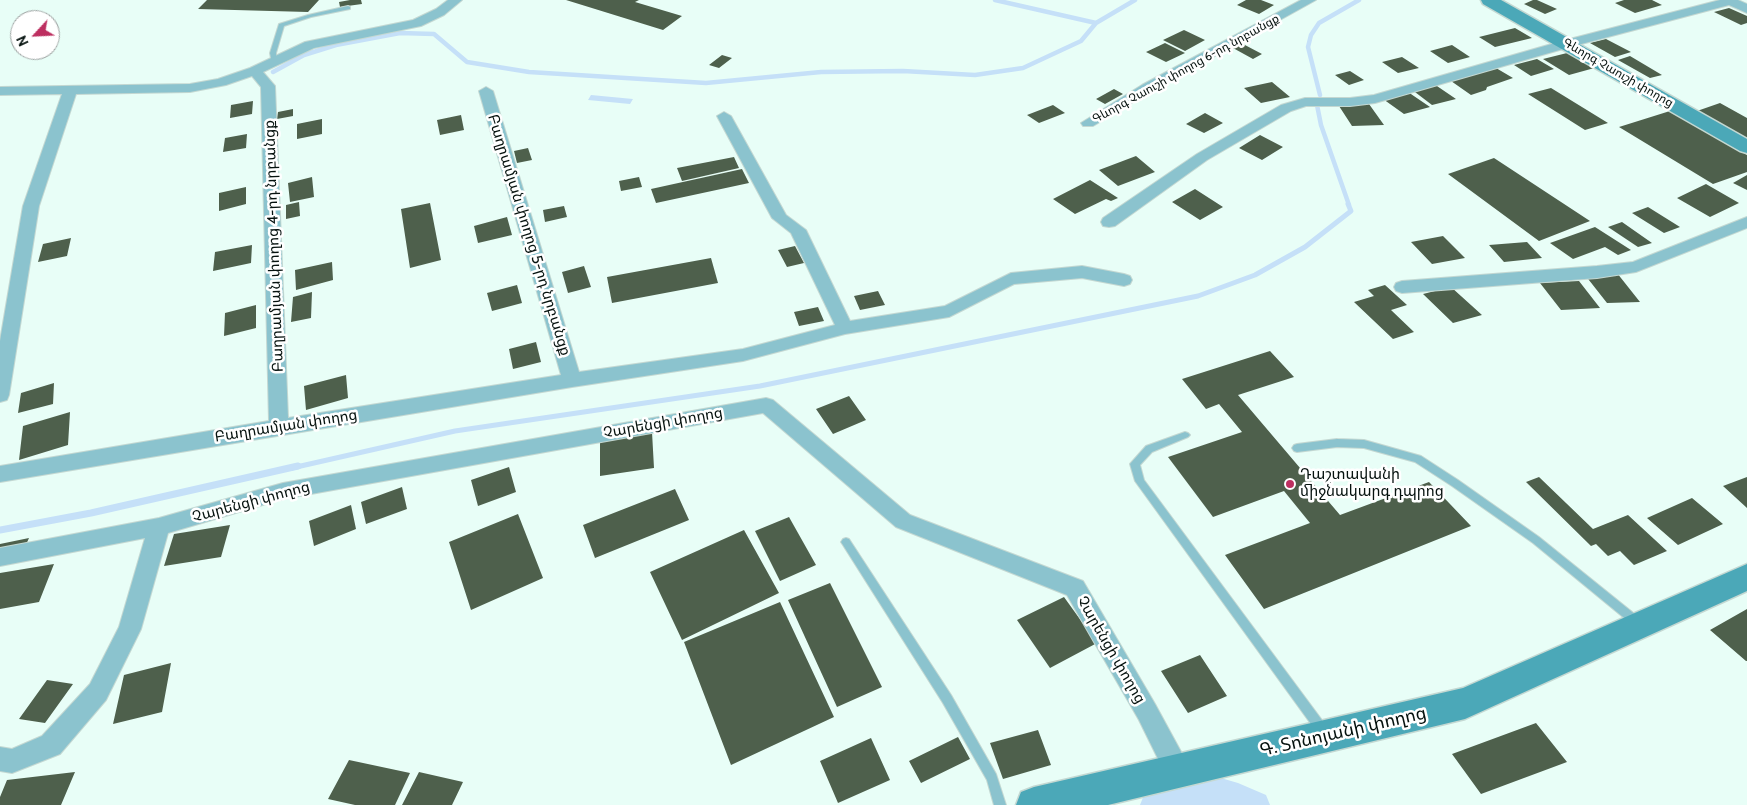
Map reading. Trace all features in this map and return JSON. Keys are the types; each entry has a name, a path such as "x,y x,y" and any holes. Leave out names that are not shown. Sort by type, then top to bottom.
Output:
{"street":[{"path":"0,91 190,88 221,82 255,71 310,45 417,23 440,12 456,0"},
{"name":"Գևորգ Չաուշի փողոց 6-րդ նրբանցք","path":"1088,123 1147,88 1310,0"},
{"name":"Գևորգ Չաուշի փողոց","path":"1489,0 1747,148"},
{"path":"1110,222 1202,157 1286,108 1305,102 1350,102 1375,99 1566,44 1730,0 1747,10"},
{"name":"Բաղրամյան փողոց 4-րդ նրբանցք","path":"255,71 268,86 279,427"},
{"path":"0,396 32,206 71,89"},
{"name":"Բաղրամյան փողոց 5-րդ նրբանցք","path":"486,91 572,380"},
{"path":"724,116 780,218 798,230 845,328"},
{"path":"1402,287 1597,272 1636,267 1747,222"},
{"name":"Բաղրամյան փողոց","path":"0,474 572,380 743,355 845,328 949,312 1012,279 1082,272 1124,280"},
{"name":"Չարենցի փողոց","path":"0,557 159,527 283,491 766,405 903,521 1075,588 1147,712 1177,770"},
{"path":"0,759 12,761 51,746 98,692 130,628 159,527"},
{"name":"Գ. Տոնոյանի փողոց","path":"1034,805 1465,703 1747,577"}],"lane":[{"path":"274,62 273,53 282,25 310,16 348,8"},
{"path":"1186,435 1149,449 1135,464 1140,482 1326,736"},
{"path":"1297,448 1337,443 1364,444 1418,459 1455,482 1536,540 1640,625"},
{"path":"846,542 947,699 992,778 1000,805"}],"water":[{"path":"591,95 633,99 630,104 588,100"}],"building":[{"path":"207,0 319,0 308,12 198,9"},
{"path":"361,0 362,4 340,7 339,2"},
{"path":"566,0 639,0 635,2 682,16 663,30"},
{"path":"1246,0 1261,0 1274,5 1259,14 1237,5"},
{"path":"1533,0 1557,9 1545,14 1524,4"},
{"path":"1624,0 1652,0 1662,5 1635,13 1615,3"},
{"path":"1729,8 1747,16 1747,23 1741,25 1714,12"},
{"path":"1515,28 1532,38 1495,47 1479,37"},
{"path":"1184,30 1205,40 1185,51 1163,40"},
{"path":"1606,39 1631,52 1615,57 1590,43"},
{"path":"1165,43 1185,53 1166,62 1146,52"},
{"path":"1243,44 1262,54 1253,59 1233,48"},
{"path":"1452,45 1470,57 1448,63 1430,51"},
{"path":"1571,52 1598,67 1569,75 1543,59"},
{"path":"722,55 732,58 719,68 709,65"},
{"path":"1630,56 1662,75 1650,78 1618,60"},
{"path":"1402,57 1419,68 1398,73 1382,62"},
{"path":"1537,59 1554,69 1531,76 1514,65"},
{"path":"1496,68 1513,78 1471,95 1451,81"},
{"path":"1350,71 1364,80 1349,85 1335,75"},
{"path":"1272,82 1290,97 1261,103 1244,88"},
{"path":"1434,84 1456,99 1432,105 1411,89"},
{"path":"1551,88 1608,123 1585,130 1528,94"},
{"path":"1114,89 1123,94 1105,104 1096,99"},
{"path":"1408,92 1430,107 1404,114 1383,99"},
{"path":"253,101 252,114 230,118 231,105"},
{"path":"1720,103 1747,118 1747,139 1697,111"},
{"path":"1369,104 1384,125 1352,126 1339,106"},
{"path":"1053,105 1065,113 1039,123 1027,115"},
{"path":"293,109 293,116 277,119 278,112"},
{"path":"1670,111 1747,155 1747,172 1713,184 1619,127"},
{"path":"1205,113 1223,123 1204,133 1186,124"},
{"path":"461,115 464,130 440,135 437,120"},
{"path":"322,119 322,134 297,139 297,124"},
{"path":"247,134 246,148 223,152 225,138"},
{"path":"1260,135 1283,147 1262,160 1239,148"},
{"path":"528,148 532,160 517,163 514,151"},
{"path":"1136,156 1155,172 1118,186 1099,170"},
{"path":"734,157 739,168 682,181 677,168"},
{"path":"1494,158 1590,221 1539,241 1448,174"},
{"path":"742,169 749,183 656,203 651,189"},
{"path":"1747,175 1747,190 1733,183"},
{"path":"312,177 314,197 290,202 288,183"},
{"path":"639,177 642,187 621,191 619,181"},
{"path":"1090,180 1118,198 1111,201 1106,199 1075,214 1053,199"},
{"path":"1706,184 1739,203 1710,217 1677,198"},
{"path":"246,187 246,204 219,211 219,193"},
{"path":"1195,189 1223,207 1200,220 1172,202"},
{"path":"299,202 300,216 286,219 286,205"},
{"path":"430,203 441,260 410,268 401,209"},
{"path":"564,206 567,217 545,222 543,210"},
{"path":"1648,207 1680,227 1664,233 1632,213"},
{"path":"507,217 512,235 478,243 474,226"},
{"path":"1622,222 1652,243 1638,247 1608,227"},
{"path":"1595,227 1631,250 1618,255 1605,247 1573,259 1550,243"},
{"path":"1443,236 1465,258 1432,264 1411,242"},
{"path":"71,238 67,256 38,262 43,244"},
{"path":"1527,242 1542,258 1504,262 1489,245"},
{"path":"252,245 251,263 213,271 215,252"},
{"path":"795,246 804,263 787,267 778,250"},
{"path":"711,258 718,283 612,303 607,277"},
{"path":"332,262 333,280 296,290 295,270"},
{"path":"584,266 591,287 568,293 562,272"},
{"path":"1617,273 1640,302 1607,303 1585,275"},
{"path":"1579,281 1600,308 1561,310 1540,283"},
{"path":"517,285 522,303 492,311 487,293"},
{"path":"1385,285 1407,305 1391,310 1414,332 1393,339 1354,302 1374,296 1368,290"},
{"path":"1451,287 1482,315 1453,323 1423,294"},
{"path":"878,291 885,305 860,310 854,296"},
{"path":"312,292 311,318 291,322 293,297"},
{"path":"256,305 256,328 224,336 225,313"},
{"path":"818,307 824,321 799,326 794,312"},
{"path":"536,342 541,362 513,369 509,349"},
{"path":"1270,351 1294,377 1238,395 1340,515 1429,482 1471,526 1264,609 1225,555 1310,523 1284,491 1213,517 1168,457 1242,432 1219,404 1206,409 1182,379"},
{"path":"346,375 348,398 306,410 304,386"},
{"path":"54,383 53,404 18,413 21,393"},
{"path":"849,396 866,420 833,434 816,409"},
{"path":"70,412 68,445 19,460 23,426"},
{"path":"652,432 654,468 600,476 600,440"},
{"path":"509,467 516,492 478,506 471,480"},
{"path":"1539,477 1593,529 1628,515 1667,551 1634,565 1620,551 1608,556 1596,544 1591,546 1526,482"},
{"path":"1747,477 1747,508 1723,486"},
{"path":"402,487 407,509 366,524 361,502"},
{"path":"675,489 689,520 595,558 583,525"},
{"path":"1692,498 1723,524 1678,545 1647,518"},
{"path":"351,505 356,529 314,546 309,521"},
{"path":"518,514 543,578 471,610 449,542"},
{"path":"789,517 816,565 780,581 755,531"},
{"path":"230,525 221,557 164,566 174,534"},
{"path":"744,530 779,593 682,640 650,572"},
{"path":"29,538 25,547 0,552 0,544"},
{"path":"54,564 39,602 0,609 0,573"},
{"path":"830,583 882,687 837,707 788,600"},
{"path":"1064,597 1097,643 1050,668 1017,620"},
{"path":"780,602 834,717 731,765 684,642"},
{"path":"1747,609 1747,661 1746,661 1710,630"},
{"path":"1200,655 1227,696 1188,713 1161,671"},
{"path":"171,663 162,712 113,724 124,675"},
{"path":"47,680 73,684 45,723 19,719"},
{"path":"1536,723 1567,762 1481,794 1452,754"},
{"path":"1038,730 1051,765 1003,779 990,743"},
{"path":"958,737 970,759 921,783 909,761"},
{"path":"871,738 890,780 838,803 820,761"},
{"path":"349,760 410,773 395,805 355,805 328,799"},
{"path":"75,772 61,805 0,805 0,797 7,780"},
{"path":"419,772 463,782 452,805 402,805"}],"waterway":[{"path":"995,0 1096,23"},
{"path":"1096,23 1135,0"},
{"path":"1320,95 1308,47 1311,35 1319,23 1359,0"},
{"path":"273,72 304,55 336,45 400,33 434,34 467,62 529,72 706,83 821,72 903,71 975,75 1023,68 1081,41 1096,23"},
{"path":"1317,105 1321,125 1349,205"},
{"path":"292,468 455,431 760,386 1198,296 1255,275 1305,247 1351,211 1348,204"},
{"path":"0,530 91,513 298,466"},
{"path":"1154,805 1214,790 1256,805"}],"place":[{"name":"Դաշտավանի միջնակարգ դպրոց","path":"1290,484"}]}
